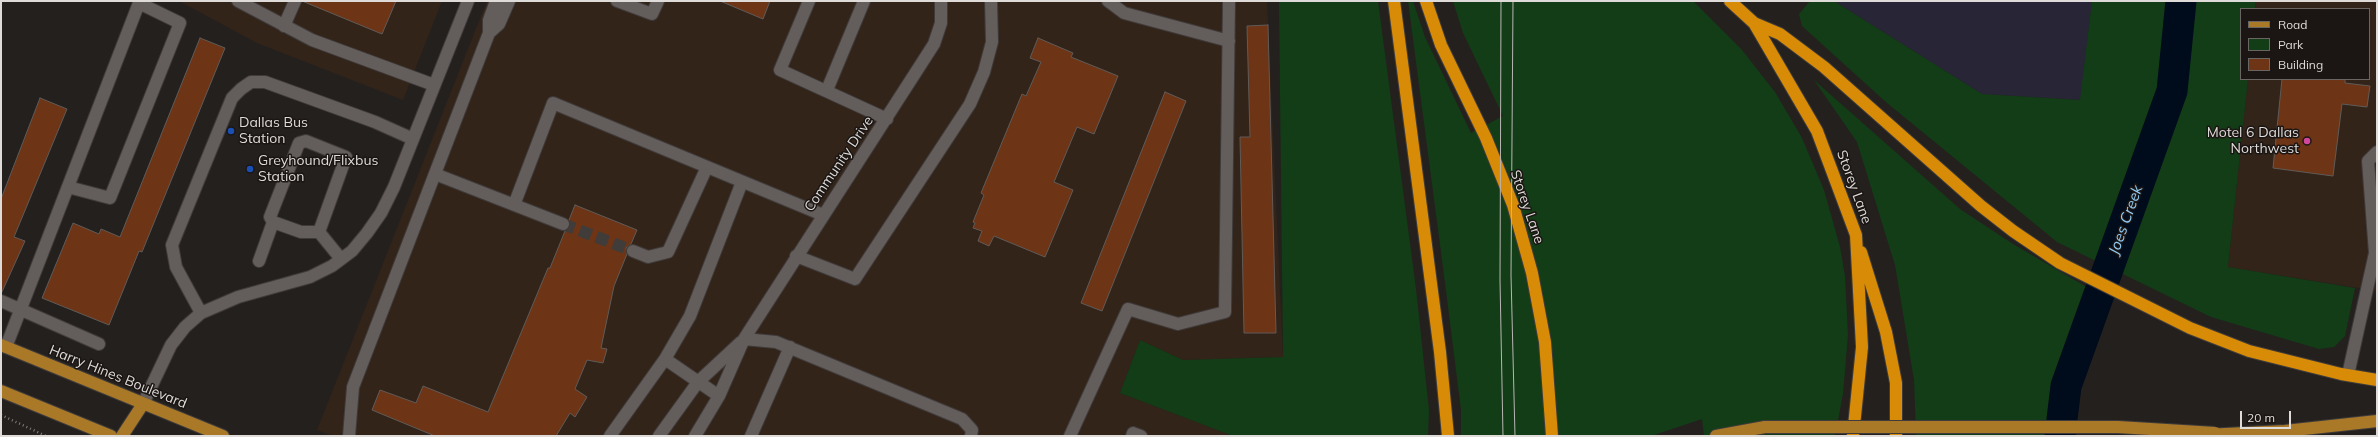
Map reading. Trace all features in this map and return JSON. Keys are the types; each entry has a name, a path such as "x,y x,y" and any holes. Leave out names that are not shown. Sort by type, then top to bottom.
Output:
{"highway":[{"path":"1394,1 1440,352 1448,436"},
{"name":"Storey Lane","path":"1426,1 1441,45 1486,138 1513,205 1532,273 1545,342 1552,436"},
{"name":"Storey Lane","path":"1730,1 1754,23 1817,131 1856,235 1862,347 1853,436"},
{"path":"1754,23 1780,34 1824,67 1980,206 2013,231 2060,263 2190,328 2249,350 2348,375 2377,380"},
{"path":"1856,235 1886,332 1896,383 1896,436"}],"main road":[{"name":"Harry Hines Boulevard","path":"4,346 223,436"},
{"path":"1,390 111,436"},
{"path":"122,436 143,404"},
{"path":"1716,436 1765,427 2118,427 2215,433 2285,431 2377,421"},
{"path":"2196,436 2215,433"}],"street":[{"path":"238,1 312,40 434,85"},
{"path":"284,26 295,1"},
{"path":"143,404 171,345 185,327 201,312 238,297 310,277 341,259 367,233 381,213 394,187 468,1"},
{"path":"349,436 353,387 489,33 489,20 496,1"},
{"path":"489,33 499,24 509,1"},
{"path":"617,1 652,14 658,1"},
{"path":"809,1 780,70 827,90 887,119"},
{"path":"827,90 864,1"},
{"name":"Community Drive","path":"695,436 719,396 744,339 796,256 887,119 934,44 941,23 941,1"},
{"path":"796,256 855,279 970,104 984,72 992,42 991,1"},
{"path":"1108,1 1124,12 1229,41"},
{"path":"1070,436 1128,309 1178,324 1225,312 1229,1"},
{"path":"4,346 20,310 139,3 180,23 110,198 68,187"},
{"path":"201,312 176,267 172,245 232,98 241,89 251,82 265,82 375,122 413,139"},
{"path":"514,205 553,103 823,215"},
{"path":"306,141 346,157 319,232 301,232 273,222 270,217 299,143 306,141"},
{"path":"2348,375 2375,253 2368,161 2377,152"},
{"path":"633,251 648,258 668,252 707,166"},
{"path":"435,174 563,224"},
{"path":"610,436 665,359 690,316 742,182"},
{"path":"259,261 273,222"},
{"path":"319,232 341,259"},
{"path":"1,301 99,344"},
{"path":"744,339 776,342 790,347 962,419 972,430 971,436"},
{"name":"Community Drive","path":"659,436 698,382 744,339"},
{"path":"751,436 790,347"},
{"path":"665,359 719,396"},
{"path":"1132,436 1133,433 1140,436"}],"path":[{"path":"1,415 46,436"}],"shaded area":[{"path":"179,1 442,1 403,100 257,43"},
{"path":"487,1 1267,1 1283,357 1183,360 1140,340 1120,393 1233,436 333,436 317,430"},
{"path":"1834,1 2092,1 2081,100 1982,94"},
{"path":"2256,1 2377,1 2377,291 2228,267 2248,80 2370,80 2370,8 2255,8"}],"green space":[{"path":"1279,1 1378,1 1416,289 1429,410 1428,436 1233,436 1120,393 1140,340 1183,360 1283,357"},
{"path":"1408,1 1413,1 1425,37 1471,133 1503,116 1463,33 1453,1 1693,1 1742,50 1775,92 1802,138 1824,190 1840,247 1845,276 1848,335 1843,394 1835,436 1704,436 1702,419 1651,436 1461,436 1461,410"},
{"path":"1810,1 1834,1 1982,94 2080,100 2092,1 2256,1 2255,8 2240,8 2240,80 2248,80 2228,267 2355,288 2345,336 2334,347 2319,349 2211,317 2057,242 1887,103 1802,26 1799,14"},
{"path":"1814,80 1960,209 2013,244 2090,289 2052,405 2049,436 1916,436 1914,380 1895,265 1857,142"}],"building":[{"path":"302,1 396,1 382,34"},
{"path":"720,1 770,1 763,19"},
{"path":"1268,25 1276,333 1244,333 1240,137 1250,137 1247,26"},
{"path":"200,38 225,48 142,252 139,251 109,325 42,298 73,223 99,234 101,229 120,237"},
{"path":"1038,38 1073,53 1071,57 1118,76 1094,134 1077,127 1054,182 1073,190 1045,257 994,236 989,246 978,241 982,231 973,228 975,223 973,222 984,195 981,193 1022,94 1026,96 1041,62 1030,58"},
{"name":"Motel 6 Dallas Northwest","path":"2282,80 2345,80 2345,83 2370,86 2367,107 2342,104 2333,176 2273,168"},
{"path":"1165,92 1186,101 1102,311 1081,303"},
{"path":"40,98 67,109 14,237 25,241 1,294 1,199"},
{"path":"575,205 637,230 631,244 626,248 627,254 614,286 601,348 607,349 603,363 587,360 575,389 587,397 575,417 570,413 556,436 435,436 372,410 380,390 416,403 423,386 488,412 548,268 550,268 565,231 570,227 569,220"}],"waterway":[{"name":"Joes Creek","path":"2060,436 2066,386 2172,91 2181,1"}],"tunnel":[{"path":"563,224 633,251"}],"tram line":[{"path":"1501,1 1500,280 1503,436"},
{"path":"1513,1 1511,275 1515,436"}],"place":[{"name":"Dallas Bus Station","path":"231,131"},
{"name":"Motel 6 Dallas Northwest","path":"2307,141"},
{"name":"Greyhound/Flixbus Station","path":"250,169"}]}
